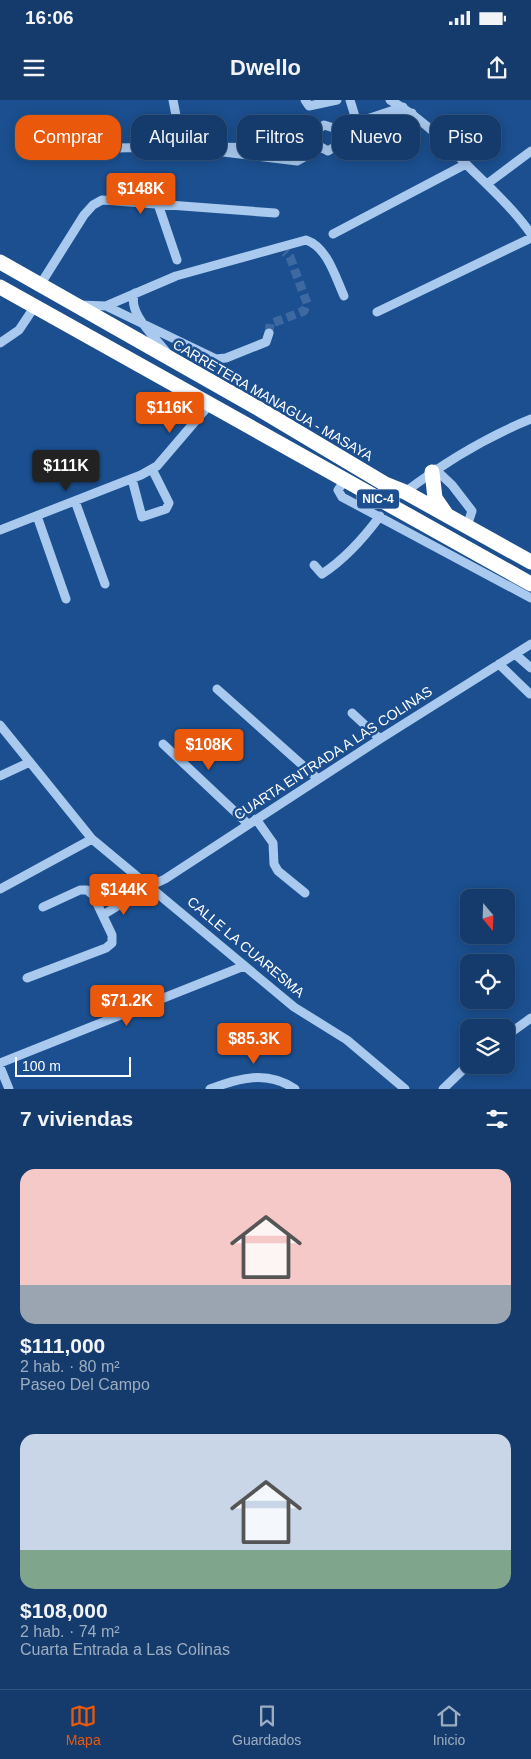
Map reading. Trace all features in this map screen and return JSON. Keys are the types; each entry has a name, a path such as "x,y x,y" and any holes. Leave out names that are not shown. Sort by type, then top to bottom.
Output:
{"highway":[{"name":"CARRETERA MANAGUA - MASAYA","path":"0,262 261,410 386,484 405,492 531,562"},
{"name":"NIC-4","path":"0,287 531,584"},
{"path":"225,413 236,407 232,394"},
{"path":"249,427 244,418 245,412 261,410"},
{"path":"434,470 435,498 439,507 451,518"},
{"path":"345,480 354,482 376,493 393,496 405,492 409,505 454,540"}],"street":[{"path":"173,100 176,115"},
{"path":"306,100 310,106 315,106 337,100"},
{"path":"350,100 355,115"},
{"path":"390,100 424,121 522,221 531,234"},
{"path":"380,115 403,107"},
{"path":"405,115 412,113"},
{"path":"486,184 531,151"},
{"path":"332,234 466,164"},
{"path":"40,285 84,215 93,205 102,200 274,213"},
{"path":"158,204 177,260"},
{"path":"377,312 531,238"},
{"path":"106,306 176,276 306,240 315,243 322,251 344,296"},
{"path":"275,249 285,252"},
{"path":"135,293 132,306 174,362"},
{"path":"75,305 106,306 216,359 226,358 266,342 269,333"},
{"path":"0,343 19,330 35,306"},
{"path":"0,530 132,479 152,469 196,422 210,404"},
{"path":"405,492 434,470 483,440 531,419"},
{"path":"132,479 142,517 166,509 169,502 152,469"},
{"path":"434,470 452,485 472,511 467,526"},
{"path":"345,480 338,490 342,497 531,598"},
{"path":"75,501 106,584"},
{"path":"37,516 66,599"},
{"path":"314,565 322,574 333,566 359,543 380,516"},
{"name":"CUARTA ENTRADA A LAS COLINAS","path":"103,915 165,879 380,739 531,644"},
{"path":"516,654 531,668"},
{"path":"499,664 530,694"},
{"path":"217,688 318,779"},
{"path":"352,713 380,739"},
{"name":"CALLE LA CUARESMA","path":"0,725 92,839 294,1007 346,1040 405,1089"},
{"path":"163,744 252,822 273,844 274,864 278,871 305,893"},
{"path":"0,776 30,762"},
{"path":"0,889 92,839"},
{"path":"27,978 106,948 112,943 112,935 103,915 93,894 87,890 80,890 44,907"},
{"path":"0,1063 244,966"},
{"path":"515,1030 531,1018"},
{"path":"0,1067 9,1089"},
{"path":"443,1089 460,1073"},
{"path":"210,1089 235,1079 253,1076 274,1078 295,1089"}],"tunnel":[{"path":"269,333 270,324 304,311 307,303 290,257 285,252"}]}
